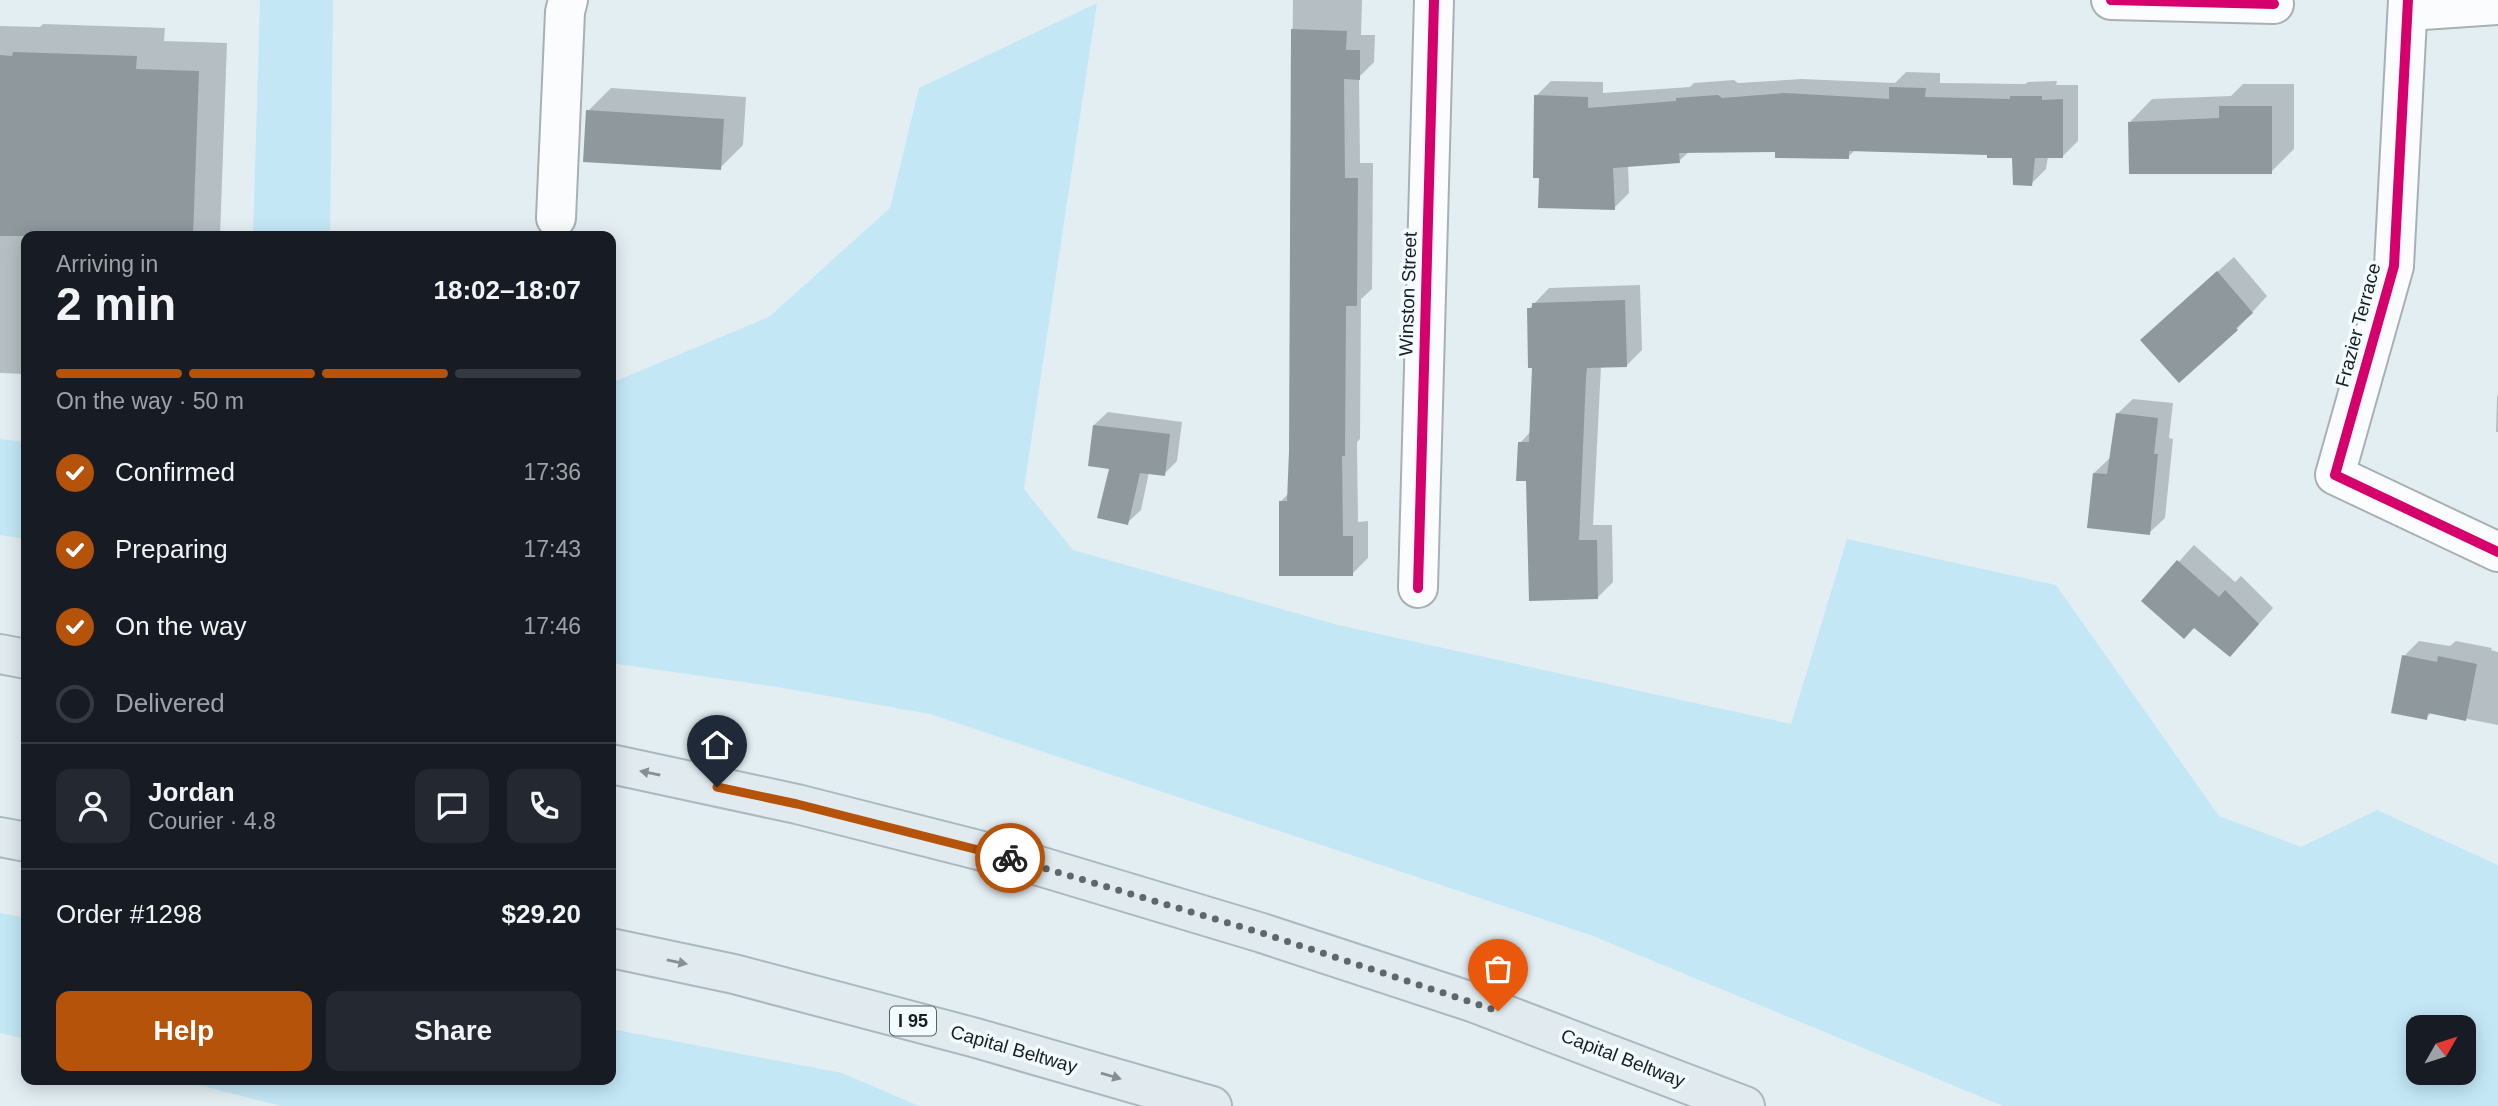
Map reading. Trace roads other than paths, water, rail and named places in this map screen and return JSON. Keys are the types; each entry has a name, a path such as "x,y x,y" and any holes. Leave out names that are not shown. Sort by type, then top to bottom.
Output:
{"highway":[{"path":"0,654 21,658"},
{"name":"Capital Beltway","path":"616,765 797,804 1029,863 1262,933 1472,1002 1745,1106"},
{"path":"0,837 21,841"},
{"name":"Capital Beltway","path":"616,949 734,974 963,1034 1212,1106"}],"street":[{"path":"556,218 565,12 568,0"},
{"name":"Winston Street","path":"1418,588 1434,0"},
{"path":"2111,0 2274,4"},
{"path":"2408,5 2498,5"},
{"name":"Frazier Terrace","path":"2408,5 2394,266 2334,475 2498,552"}]}
